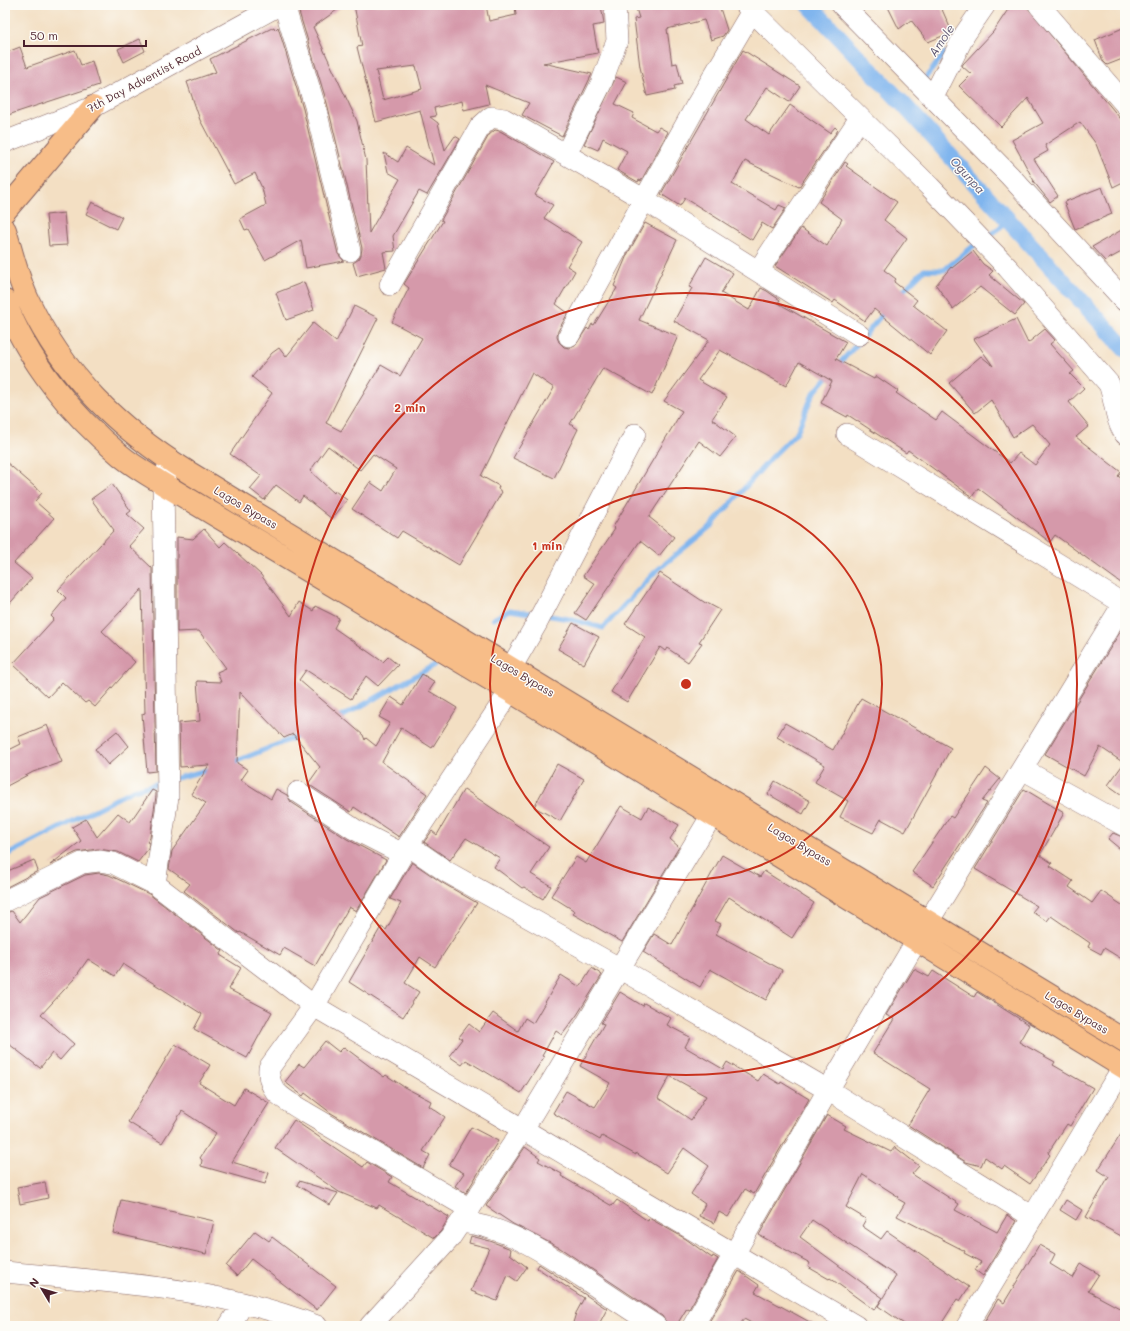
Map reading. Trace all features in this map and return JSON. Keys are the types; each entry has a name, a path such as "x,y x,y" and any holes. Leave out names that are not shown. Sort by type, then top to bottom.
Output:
{"main road":[{"path":"5,211 93,107"},
{"name":"Lagos Bypass","path":"5,230 28,300 44,332 67,365 98,401 133,435 170,460 511,668 922,931 1124,1067"},
{"name":"Lagos Bypass","path":"5,301 24,342 40,369 78,415 121,456 163,484 510,691 712,815 1125,1041"}],"street":[{"name":"7th Day Adventist Road","path":"5,142 93,107 279,5"},
{"path":"284,5 315,106 350,251"},
{"path":"566,154 601,84 617,41 615,5"},
{"path":"842,5 1010,176 1125,301"},
{"path":"933,97 965,34 985,5"},
{"path":"1039,5 1125,104"},
{"path":"569,336 749,8 930,187 1008,268 1109,384 1114,397 1116,412 1125,434"},
{"path":"390,285 480,127 491,117 504,119 645,200 859,335"},
{"path":"758,271 860,118"},
{"path":"511,668 541,614 635,434"},
{"path":"693,1326 828,1090 922,931 1124,604 847,434"},
{"path":"155,884 168,797 163,484 170,460"},
{"path":"510,691 406,850 314,1006 269,1068 269,1077 272,1087 282,1098 477,1224 534,1246 656,1326"},
{"path":"1022,768 1125,826"},
{"path":"298,792 354,829 406,850 619,968 828,1090 1033,1217"},
{"path":"370,1326 450,1238 465,1216 523,1129 712,815"},
{"path":"5,901 82,863 99,861 113,863 155,884 314,1006 856,1326"},
{"path":"967,1326 1124,1067"},
{"path":"5,1272 200,1294 243,1304 317,1326"},
{"path":"228,1326 243,1304"}],"building":[{"path":"309,5 344,5 313,27 357,121 366,160 369,233 400,179 388,172 384,153 398,162 406,148 434,165 420,110 376,122 357,47 362,46 354,5 486,5 489,21 516,15 515,5 601,5 604,24 593,26 598,53 543,63 592,74 562,136 522,115 529,103 485,85 489,104 464,110 462,101 434,108 436,116 430,117 438,123 445,150 455,136 460,139 427,195 419,191 393,236 395,251 383,252 386,268 357,276 353,263 359,259 362,248 327,103 299,12","holes":["416,66 422,89 383,100 376,71"]},
{"path":"635,5 719,5 727,30 723,36 711,40 704,20 667,29 672,64 677,63 682,84 674,86 675,90 647,96 640,67 634,19 639,18"},
{"path":"887,5 940,5 952,32 928,42 911,20 899,29"},
{"path":"1011,5 1023,5 1028,8 1125,124 1125,181 1113,187 1096,144 1080,122 1045,145 1048,151 1034,159 1058,196 1050,202 1033,181 1012,140 1043,123 1028,98 1001,127 959,86 971,74 962,66 963,64 993,32"},
{"path":"274,27 275,30 278,27 303,109 338,254 344,261 306,268 301,240 265,260 248,229 245,230 240,219 266,205 262,188 255,173 234,184 200,120 187,82 216,72 210,59"},
{"path":"1125,27 1125,58 1107,65 1103,61 1095,40"},
{"path":"140,39 145,51 124,62 118,49"},
{"path":"20,47 27,67 75,50 81,65 92,61 99,85 5,116 5,53"},
{"path":"743,50 800,86 789,102 767,87 746,119 769,135 790,105 830,133 835,127 838,130 799,187 745,161 732,184 776,210 779,205 786,208 772,229 762,223 752,240 685,198 680,206 661,194"},
{"path":"616,77 627,82 615,104 634,113 632,118 656,131 659,127 668,132 641,181 639,180 638,182 617,170 627,151 603,138 598,150 584,144"},
{"path":"495,130 500,131 554,162 535,195 553,205 544,218 582,242 567,266 575,271 556,304 568,313 558,331 557,337 559,342 564,347 570,348 575,346 587,328 589,330 592,324 594,325 617,288 614,286 627,255 645,223 677,240 639,320 678,336 652,395 603,368 570,424 578,429 554,478 513,458 554,388 532,373 481,476 499,486 498,489 502,492 459,565 402,531 397,538 352,509 370,482 383,491 396,469 373,454 360,470 328,446 310,471 334,493 335,491 347,500 332,519 303,496 299,502 276,485 264,500 250,489 261,476 230,454 272,393 252,377 272,353 279,348 286,357 313,323 336,342 354,306 378,318 326,423 341,431 381,365 400,376 422,338 392,322 409,288 404,284 443,221 441,220 489,135"},
{"path":"845,162 848,164 846,166 897,202 884,220 907,238 884,270 896,279 894,282 917,300 913,305 947,331 930,355 874,309 865,321 835,300 833,303 775,266 801,228 827,246 842,219 819,202"},
{"path":"1102,187 1112,214 1075,229 1064,202"},
{"path":"92,202 122,217 116,229 86,214"},
{"path":"64,213 67,245 49,246 46,215"},
{"path":"1125,228 1125,250 1105,261 1092,247"},
{"path":"973,251 983,264 993,271 989,275 1024,304 1015,315 980,287 953,309 936,285 951,267 952,268"},
{"path":"706,257 733,273 721,293 749,310 761,288 767,291 780,300 778,303 846,342 836,359 874,379 876,376 898,391 896,393 936,420 942,412 1010,463 1019,453 1035,465 1050,445 1032,424 1013,437 991,400 975,413 949,383 981,356 993,366 974,339 1016,319 1028,343 1045,329 1055,340 1050,344 1074,371 1070,374 1084,388 1069,402 1089,426 1076,437 1121,472 1118,476 1125,481 1125,586 1055,535 1050,542 978,488 972,497 908,450 906,453 848,415 847,417 821,403 832,381 799,362 786,386 720,350 698,380 727,397 712,419 736,437 720,457 699,441 649,517 674,537 659,556 640,541 586,620 575,613 595,584 583,576 615,529 613,527 682,411 664,401 709,340 674,321 692,288 689,287"},
{"path":"304,282 314,310 286,320 276,293"},
{"path":"5,461 42,493 35,501 54,518 14,563 32,578 5,609"},
{"path":"112,484 131,511 127,514 144,529 129,546 152,568 156,771 147,772 142,714 145,713 142,589 102,631 135,662 95,707 88,701 85,703 62,682 48,697 13,664 54,619 51,616 66,598 58,590 114,530 91,499"},
{"path":"204,529 220,547 225,542 261,575 291,616 299,602 313,611 315,606 339,618 334,628 383,662 388,657 398,665 378,686 366,676 351,699 306,670 299,680 363,735 365,740 366,738 376,746 390,723 379,717 391,697 403,705 422,674 435,682 429,691 457,708 432,748 401,728 382,762 427,794 399,837 354,807 351,812 308,784 320,767 293,734 284,738 240,692 237,763 248,770 241,780 271,799 276,789 287,795 291,802 347,839 386,860 356,911 349,907 315,966 284,948 280,955 240,932 239,933 184,891 190,884 169,869 172,851 206,803 191,794 209,765 180,767 179,723 200,721 197,681 221,682 217,672 226,668 199,631 177,632 177,537 193,539"},
{"path":"660,573 707,604 720,610 699,642 702,643 688,662 667,648 665,651 660,647 627,702 611,692 645,637 625,624"},
{"path":"573,623 599,637 584,664 558,649"},
{"path":"1125,624 1125,797 1108,785 1124,763 1100,747 1084,776 1045,754"},
{"path":"861,698 951,748 905,832 881,819 873,833 840,817 848,801 815,782 825,765 777,737 785,723 833,750"},
{"path":"47,725 62,762 33,772 5,787 5,752 21,744 18,737"},
{"path":"117,731 129,746 108,765 95,749"},
{"path":"557,764 584,779 560,821 534,807"},
{"path":"986,768 1000,779 982,801 987,803 933,886 912,872 950,816 953,818"},
{"path":"775,781 810,801 803,814 768,794"},
{"path":"464,789 549,847 531,874 551,886 543,899 524,887 522,888 494,867 500,858 466,838 450,860 424,842 432,831 437,835"},
{"path":"1024,789 1064,813 1040,855 1052,863 1050,866 1073,881 1069,887 1092,903 1101,891 1125,907 1125,961 1104,948 1101,954 1088,947 1090,943 1051,916 1047,921 1032,912 1037,906 975,869"},
{"path":"152,790 156,792 156,796 150,838 147,842 149,843 148,849 138,862 118,852 98,849 77,852 50,865 81,841 72,827 86,819 97,837 118,813 130,822"},
{"path":"621,806 642,818 648,807 679,825 670,839 679,847 622,942 573,914 575,911 551,896 576,857 586,863"},
{"path":"1113,833 1125,838 1125,853 1108,839"},
{"path":"722,855 760,877 764,871 814,903 792,938 729,897 715,921 721,924 716,934 782,970 766,1000 710,969 700,987 643,952 654,934 672,945"},
{"path":"34,860 38,871 5,888 5,872"},
{"path":"412,862 441,882 477,903 435,967 420,957 405,983 419,992 403,1017 349,982 381,927 386,930 401,903 390,899"},
{"path":"99,873 109,875 149,894 223,951 220,955 241,968 228,989 272,1012 247,1058 194,1029 202,1014 123,964 115,976 88,959 74,979 41,1015 74,1044 60,1060 52,1053 40,1068 5,1041 5,913 12,911 20,922 40,897 85,875"},
{"path":"592,968 602,975 577,1015 562,1035 556,1031 542,1056 544,1057 521,1093 466,1060 462,1065 449,1056 462,1039 459,1037 469,1024 479,1032 493,1013 518,1031 525,1018 533,1023 561,975 580,987"},
{"path":"914,969 929,977 933,971 974,997 977,992 1029,1025 1019,1042 1055,1062 1053,1065 1093,1088 1070,1126 1067,1124 1048,1153 1050,1155 1030,1184 1004,1166 1002,1169 985,1157 981,1166 966,1162 908,1125 930,1089 873,1053 894,1019 886,1015"},
{"path":"620,992 643,1006 644,1003 671,1018 667,1025 690,1037 685,1047 723,1069 727,1062 758,1081 763,1074 780,1084 781,1082 809,1099 754,1194 745,1189 728,1217 719,1212 714,1223 699,1216 705,1204 691,1194 709,1166 684,1148 667,1173 636,1153 636,1155 602,1136 600,1140 553,1113 566,1091 595,1107 610,1083 580,1066 604,1024 601,1023","holes":["670,1076 706,1096 691,1120 658,1098"]},
{"path":"325,1041 339,1052 344,1047 384,1077 386,1075 404,1087 431,1101 429,1106 445,1117 423,1151 430,1155 423,1168 331,1113 305,1093 303,1096 285,1082 299,1064 304,1067"},
{"path":"175,1044 210,1065 199,1083 234,1105 244,1088 269,1103 232,1162 269,1173 265,1184 201,1166 202,1160 200,1158 216,1133 182,1111 162,1143 128,1122"},
{"path":"827,1115 846,1126 844,1129 891,1152 895,1147 919,1166 912,1174 959,1204 955,1210 997,1232 1007,1215 1016,1221 983,1276 975,1270 981,1262 964,1253 965,1251 897,1216 905,1203 898,1199 899,1197 863,1174 846,1207 866,1219 862,1226 881,1239 887,1231 969,1287 960,1301 957,1299 940,1326 907,1326 878,1306 882,1299 874,1310 830,1278 829,1279 808,1267 810,1263 759,1235","holes":["812,1220 896,1276 883,1298 800,1237"]},
{"path":"294,1120 363,1167 367,1162 392,1177 389,1182 449,1217 441,1231 434,1238 379,1205 377,1208 339,1192 275,1148"},
{"path":"471,1127 498,1141 466,1193 455,1186 464,1173 449,1165"},
{"path":"1125,1128 1125,1238 1086,1217 1109,1177 1098,1170"},
{"path":"525,1147 540,1158 538,1161 562,1174 561,1176 612,1206 617,1200 648,1221 649,1218 686,1239 712,1258 713,1256 718,1259 689,1309 687,1308 676,1326 667,1324 662,1316 560,1248 513,1224 486,1206"},
{"path":"299,1181 338,1193 330,1205 297,1185"},
{"path":"45,1182 48,1198 20,1204 17,1187"},
{"path":"121,1200 214,1221 206,1254 113,1233"},
{"path":"1066,1200 1082,1210 1076,1220 1060,1210"},
{"path":"255,1231 269,1241 272,1237 336,1286 317,1310 251,1259 237,1276 226,1266"},
{"path":"471,1236 511,1249 510,1254 527,1267 517,1281 508,1275 497,1301 471,1291 489,1248 469,1243"},
{"path":"1039,1245 1055,1254 1050,1264 1073,1278 1081,1264 1099,1274 1088,1291 1125,1311 1125,1326 982,1326 998,1299 1004,1303"},
{"path":"539,1264 607,1309 598,1326 572,1326 576,1313 584,1298 537,1268"},
{"path":"739,1271 759,1285 755,1292 817,1326 757,1326 744,1319 739,1326 715,1326 709,1322"}],"waterway":[{"name":"Ogunpa","path":"809,5 904,105 1125,349"},
{"name":"Amole","path":"923,81 945,53"},
{"path":"985,238 1009,221"},
{"path":"900,294 924,270 944,270 977,243"},
{"path":"865,335 886,310"},
{"path":"837,366 860,341"},
{"path":"545,615 569,619 603,628 655,572 711,526 771,458 797,432 813,394 830,374"},
{"path":"493,619 510,610 536,614"},
{"path":"336,720 435,665"},
{"path":"232,763 301,735"},
{"path":"173,779 211,769"},
{"path":"5,856 133,790 163,782"}]}
